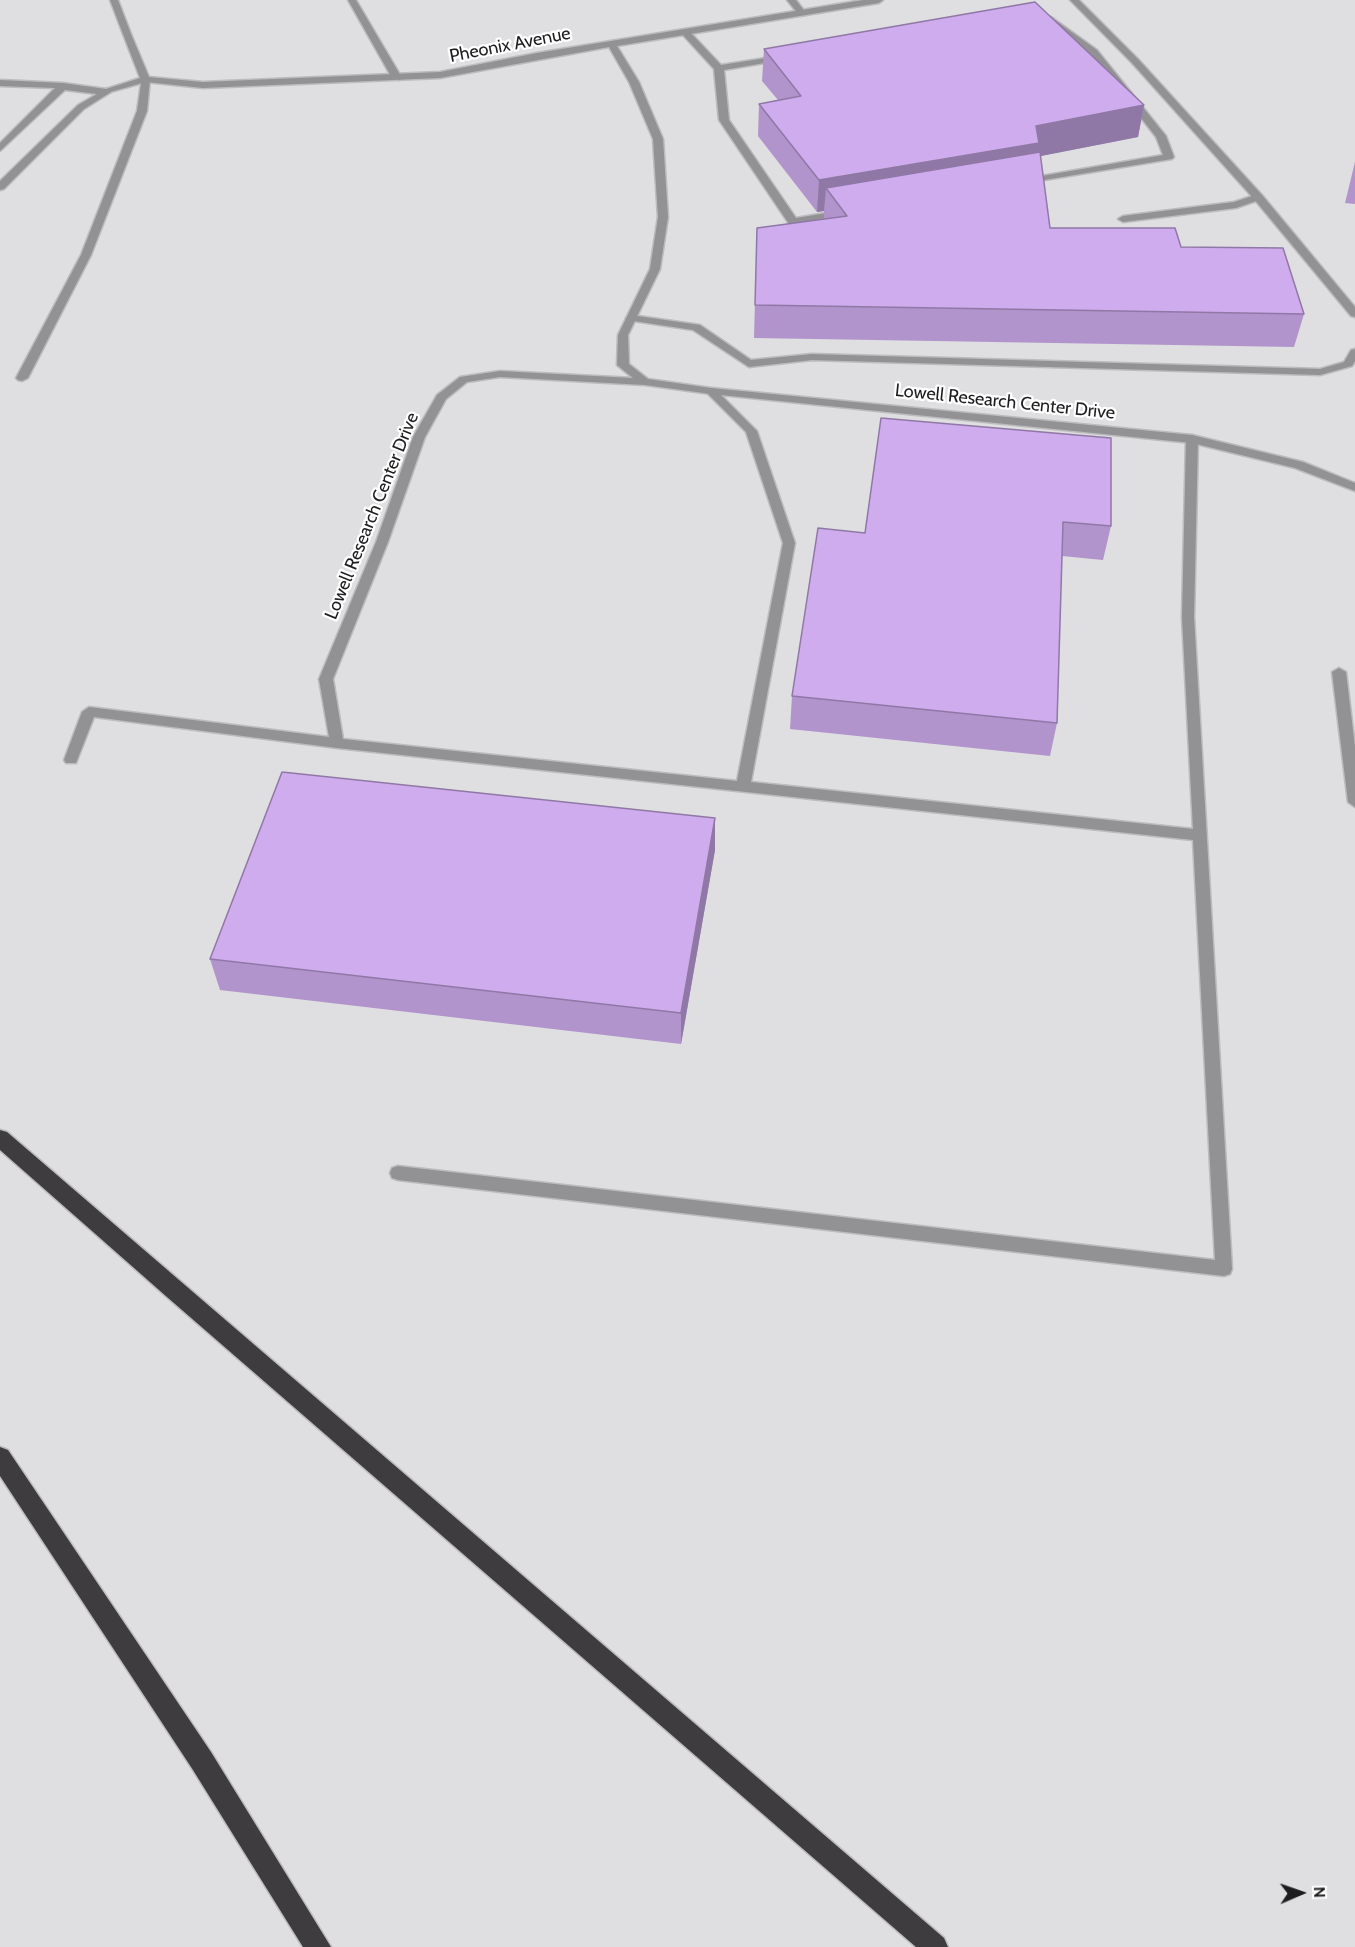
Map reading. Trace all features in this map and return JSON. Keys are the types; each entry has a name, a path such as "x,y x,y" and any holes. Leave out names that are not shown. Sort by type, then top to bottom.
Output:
{"highway":[{"path":"0,1138 183,1299 935,1947"},
{"path":"0,1457 202,1761 318,1947"}],"street":[{"path":"22,378 86,255 142,111 145,79 114,0"},
{"path":"352,0 397,78"},
{"path":"791,0 802,13"},
{"name":"Pheonix Avenue","path":"145,79 202,85 440,75 879,0"},
{"path":"1074,0 1134,61 1258,197 1355,314"},
{"path":"1016,183 1169,157 1161,136 1094,52 1040,12"},
{"path":"685,32 719,68 724,120 793,222 851,212"},
{"path":"612,44 634,82 658,139 663,217 655,269 623,335 623,366 645,382"},
{"path":"719,68 788,56"},
{"path":"0,187 81,107 106,92 145,79"},
{"path":"0,82 106,92"},
{"path":"0,148 63,87"},
{"path":"1123,219 1236,205 1258,197"},
{"path":"631,318 696,327 749,364 812,357 1320,372 1348,364 1355,352"},
{"name":"Lowell Research Center Drive","path":"337,742 326,679 382,542 419,437 441,397 464,379 500,374 645,382 711,391 1192,439 1299,465 1355,487"},
{"path":"711,391 751,431 789,543 743,786"},
{"path":"398,1173 1224,1269 1188,617 1192,439"},
{"path":"1338,672 1354,795"},
{"path":"71,760 89,712 337,742 1200,835"}],"building":[{"path":"1035,2 1144,105 1036,126 1039,143 819,180 759,104 801,96 764,49"},
{"path":"1040,152 1050,228 1175,228 1181,247 1283,248 1304,314 755,305 757,228 847,216 826,188"},
{"path":"881,418 1111,438 1111,526 1063,522 1057,723 792,696 818,528 865,533"},
{"path":"282,772 715,818 681,1013 210,959"}]}
